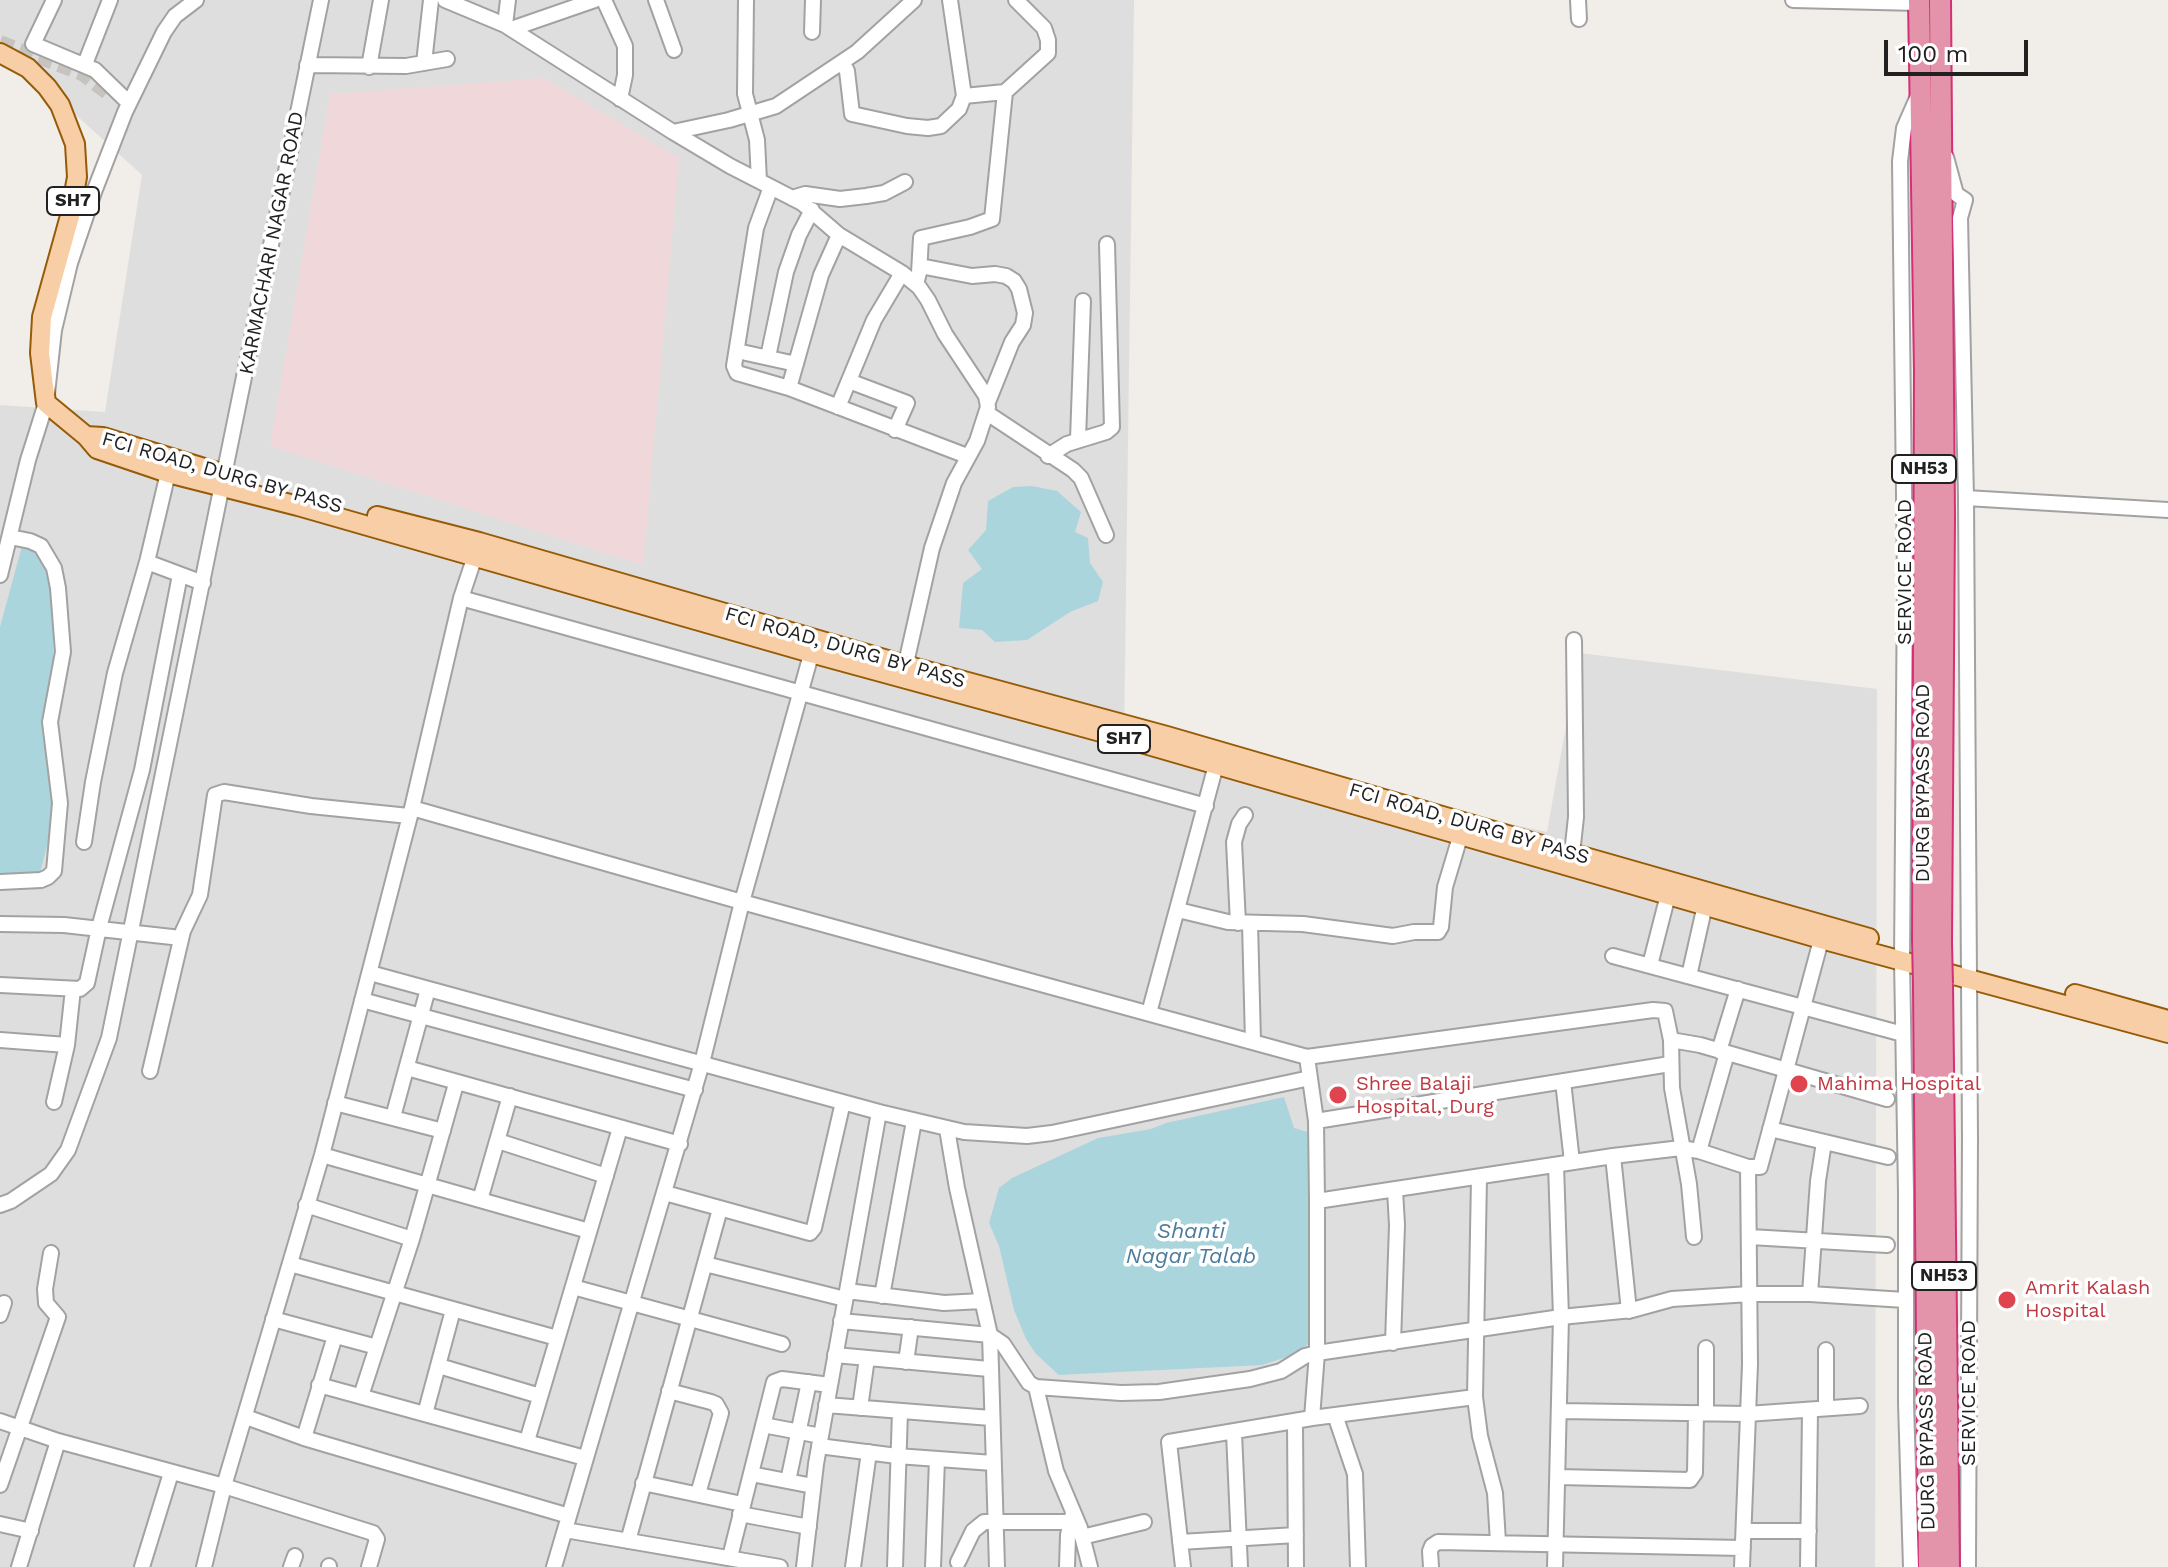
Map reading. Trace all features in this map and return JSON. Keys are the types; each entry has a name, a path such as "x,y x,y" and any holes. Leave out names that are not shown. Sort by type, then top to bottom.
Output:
{"highway":[{"name":"DURG BYPASS ROAD","path":"1932,941 1944,533 1940,0"},
{"name":"DURG BYPASS ROAD","path":"1919,2 1932,941 1949,1567"},
{"name":"DURG BYPASS ROAD","path":"1929,1567 1933,986"}],"main road":[{"name":"SH7","path":"0,53 28,68 47,87 60,105 75,144 77,177 70,216 42,317 40,353 46,403 86,436"},
{"name":"FCI ROAD, DURG BY PASS","path":"86,436 103,437 224,481 904,672 1216,765 1462,829 1572,854 1823,932 2167,1026"},
{"name":"FCI ROAD, DURG BY PASS","path":"86,436 97,449 168,473 224,481"},
{"name":"FCI ROAD, DURG BY PASS","path":"904,672 1167,736 1668,895 1823,932"}],"street":[{"path":"54,0 33,44 85,64 106,79 127,108"},
{"path":"85,64 110,0"},
{"path":"0,575 28,460 46,403 54,330 70,263 127,108 164,32 175,16 196,0"},
{"name":"KARMACHARI NAGAR ROAD","path":"0,1205 51,1174 68,1150 109,1038 321,0"},
{"path":"369,67 381,0"},
{"path":"424,63 431,0"},
{"path":"508,0 508,27"},
{"path":"508,27 595,0"},
{"path":"604,0 625,46 625,75 620,99"},
{"path":"656,0 674,50"},
{"path":"746,0 745,94 765,184 734,366 737,373 789,388 967,456"},
{"path":"812,32 813,0"},
{"path":"673,132 776,106 857,52 914,0"},
{"path":"842,62 847,71 850,111 856,116 907,126 935,127 946,122 959,109 964,96 950,0"},
{"path":"964,96 1005,92 1048,53 1044,28 1016,0"},
{"path":"1578,0 1579,19"},
{"path":"1795,0 1919,2"},
{"path":"449,1 508,27 673,132 792,198 814,212 839,235 916,284 928,300 987,408 1081,478 1106,535"},
{"path":"307,65 369,67 447,59"},
{"path":"916,284 921,238 992,219 1005,92"},
{"name":"SERVICE ROAD","path":"1911,1567 1902,954 1905,563 1900,161 1904,128 1919,92"},
{"path":"111,96 127,108"},
{"name":"SERVICE ROAD","path":"1941,142 1956,194 1965,200 1960,218 1966,498 1968,1567"},
{"path":"792,198 805,194 828,198 884,193 905,182"},
{"path":"768,357 786,272 799,235 828,198"},
{"path":"789,388 821,275 839,235"},
{"path":"1048,456 1078,439 1110,431 1113,423 1107,244"},
{"path":"904,672 932,548 954,483 977,441 1025,313 1019,289 1006,276 972,276 920,266"},
{"path":"838,407 874,320 902,273"},
{"path":"1078,439 1083,301"},
{"path":"737,351 796,364"},
{"path":"849,381 907,403 895,430"},
{"path":"84,842 115,673 147,562 168,473"},
{"path":"1966,498 2168,510"},
{"path":"0,882 41,880 54,871 60,803 50,722 63,652 58,588 54,568 41,546 10,537"},
{"path":"204,1567 224,1486 322,1155 370,973 461,598 477,550"},
{"path":"147,562 203,583"},
{"path":"0,985 80,989 87,983 142,770 180,575"},
{"path":"461,598 1206,806"},
{"path":"1572,854 1576,817 1574,640"},
{"path":"554,1567 680,1144 742,902 813,646"},
{"path":"1149,1013 1216,765"},
{"path":"150,1071 181,938 200,895 213,800 218,792 311,806 410,812 1307,1057 1660,1010 1668,1015 1670,1064 1694,1237"},
{"path":"1245,815 1234,842 1253,1042"},
{"path":"1178,910 1244,923 1303,924 1393,936 1438,932 1445,887 1462,829"},
{"path":"1650,965 1668,895"},
{"path":"1689,976 1705,905"},
{"path":"0,924 99,928 181,938"},
{"path":"1317,1201 1681,1148 1748,1167 1760,1167 1823,932"},
{"path":"1613,956 1903,1034"},
{"path":"370,973 947,1129 1027,1136 1310,1078"},
{"path":"54,1102 67,1045 73,989"},
{"path":"393,1117 428,989"},
{"path":"1699,1151 1738,989"},
{"path":"362,1000 695,1090"},
{"path":"0,1040 67,1045"},
{"path":"1671,1040 1887,1099"},
{"path":"1307,1057 1316,1121 1317,1353 1312,1418"},
{"path":"1316,1121 1670,1064"},
{"path":"407,1068 680,1144"},
{"path":"1563,1081 1572,1162"},
{"path":"361,1396 412,1239 456,1084"},
{"path":"480,1200 510,1096"},
{"path":"665,1193 810,1233 814,1228 843,1102"},
{"path":"335,1103 443,1131"},
{"path":"804,1567 820,1441 879,1112"},
{"path":"882,1296 914,1121"},
{"path":"527,1441 620,1128"},
{"path":"947,1129 990,1335 997,1567"},
{"path":"1770,1129 1888,1157"},
{"path":"498,1141 606,1176"},
{"path":"1810,1294 1824,1142"},
{"path":"322,1155 589,1231"},
{"path":"1613,1156 1629,1311"},
{"path":"1555,1567 1561,1411 1556,1165"},
{"path":"1742,1567 1750,1294 1748,1167"},
{"path":"1479,1178 1475,1397 1480,1436 1495,1493 1498,1542"},
{"path":"1393,1343 1397,1225 1395,1190"},
{"path":"306,1205 412,1239"},
{"path":"628,1541 720,1209"},
{"path":"1750,1237 1887,1245"},
{"path":"0,1485 58,1317 46,1303 51,1253"},
{"path":"290,1264 557,1338"},
{"path":"705,1264 846,1295 944,1303 982,1301"},
{"path":"573,1287 782,1344"},
{"path":"841,1321 990,1335 1003,1344 1029,1383 1036,1387 1084,1392 1159,1392 1270,1375 1317,1353 1475,1328 1629,1311 1672,1299 1810,1294 1905,1300"},
{"path":"425,1414 453,1310"},
{"path":"273,1319 377,1347"},
{"path":"906,1362 911,1327"},
{"path":"304,1438 335,1336"},
{"path":"1558,1477 1690,1480 1695,1473 1706,1348"},
{"path":"1826,1350 1826,1408"},
{"path":"835,1355 989,1369"},
{"path":"860,1408 867,1358"},
{"path":"439,1366 540,1396"},
{"path":"730,1557 774,1382 782,1379 830,1385"},
{"path":"788,1481 809,1382"},
{"path":"319,1385 585,1458"},
{"path":"1036,1387 1056,1471 1082,1537 1090,1567"},
{"path":"669,1391 716,1404 721,1413 698,1494"},
{"path":"1183,1567 1169,1442 1312,1418 1475,1397"},
{"path":"826,1405 991,1418"},
{"path":"1561,1411 1747,1414 1860,1406"},
{"path":"895,1567 900,1411"},
{"path":"1808,1567 1810,1411"},
{"path":"1335,1415 1355,1474 1358,1567"},
{"path":"246,1417 628,1541 709,1560 730,1557 780,1567"},
{"path":"0,1421 58,1441 224,1486 375,1535 377,1542 369,1567"},
{"path":"1295,1422 1296,1567"},
{"path":"763,1425 869,1452 993,1463"},
{"path":"1234,1433 1240,1567"},
{"path":"19,1567 58,1441"},
{"path":"853,1567 869,1452"},
{"path":"933,1567 937,1459"},
{"path":"142,1567 171,1473"},
{"path":"751,1474 813,1486"},
{"path":"643,1483 698,1494 809,1527"},
{"path":"958,1562 973,1531 984,1522 1072,1517"},
{"path":"1067,1567 1072,1517"},
{"path":"1082,1537 1144,1522"},
{"path":"0,1524 31,1531"},
{"path":"1744,1531 1809,1531"},
{"path":"1180,1542 1296,1535"},
{"path":"1431,1567 1430,1551 1434,1543 1743,1548"}],"shaded area":[{"path":"0,0 1134,0 1124,739 1547,832 1579,653 1877,689 1875,1567 0,1567 0,405 105,412 142,175 0,46"},
{"path":"544,78 679,158 643,565 270,446 330,94"}],"water":[{"path":"1032,486 1057,491 1081,512 1075,532 1088,538 1090,563 1103,582 1098,601 1070,612 1027,640 995,642 982,630 959,628 963,583 982,569 968,550 986,530 988,501 1013,487"},
{"path":"22,546 39,553 54,585 53,691 57,807 40,873 0,876 0,627"},
{"name":"Shanti Nagar Talab","path":"1284,1097 1294,1128 1311,1133 1313,1341 1290,1356 1262,1365 1059,1375 1036,1354 1014,1310 999,1246 989,1223 999,1188 1012,1178 1098,1138 1151,1129"}],"tunnel":[{"path":"0,42 82,74 111,96"}],"place":[{"name":"Mahima Hospital","path":"1799,1084"},
{"name":"Shree Balaji Hospital, Durg","path":"1338,1095"},
{"name":"Amrit Kalash Hospital","path":"2007,1300"}]}
